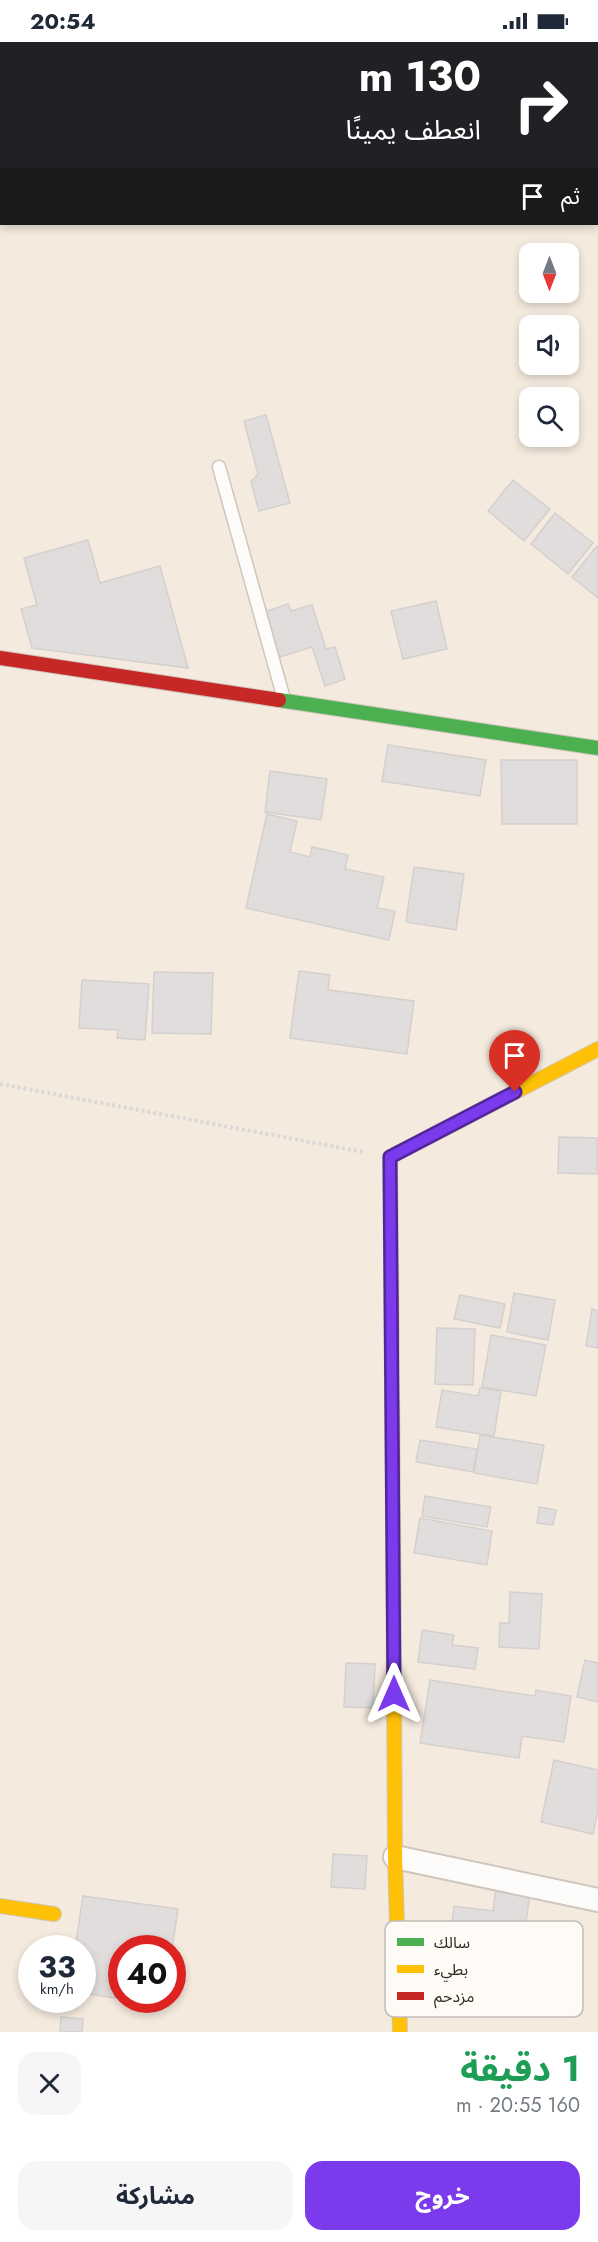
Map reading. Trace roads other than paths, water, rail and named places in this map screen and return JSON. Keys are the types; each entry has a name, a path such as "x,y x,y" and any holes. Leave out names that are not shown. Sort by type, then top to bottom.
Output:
{"street":[{"path":"0,658 598,748"},
{"path":"397,1921 390,1157 598,1049"},
{"path":"395,1857 598,1900"},
{"path":"0,1906 54,1914"},
{"path":"400,2017 400,2032"}],"lane":[{"path":"219,467 284,700"}]}
